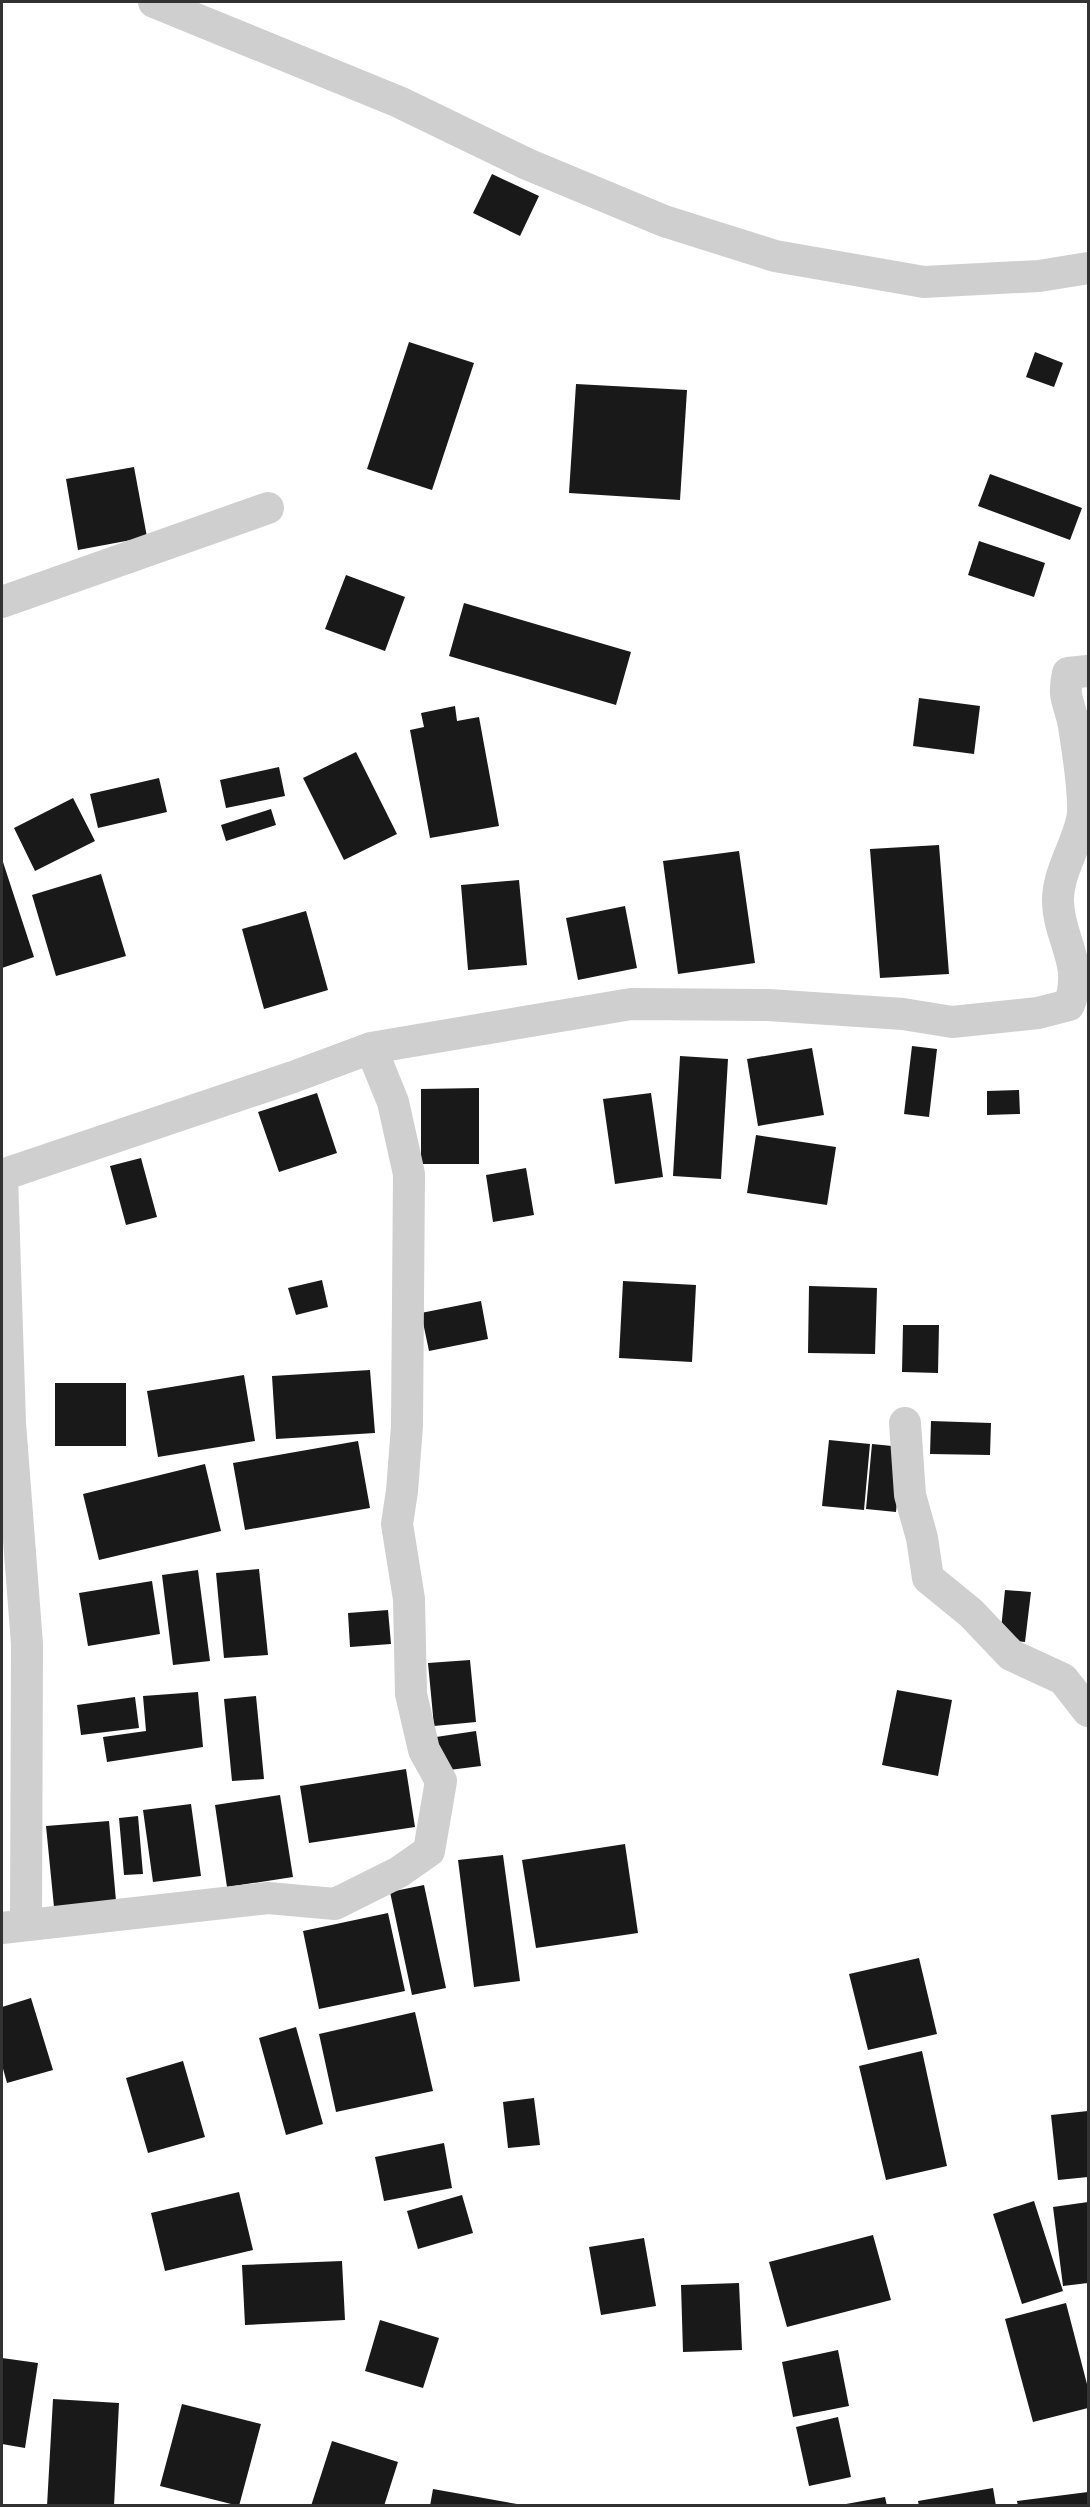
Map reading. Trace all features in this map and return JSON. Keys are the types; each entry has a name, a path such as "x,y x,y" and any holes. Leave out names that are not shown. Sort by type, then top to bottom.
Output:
{"street":[{"path":"154,2 399,102 527,164 664,221 775,256 924,282 1039,276 1089,268"},
{"path":"2,602 268,508"},
{"path":"371,1048 393,1102 409,1174 407,1426 397,1524 409,1599 411,1694 424,1750 441,1781 429,1851 399,1872 335,1904 267,1898 14,1926 27,1644 10,1423 2,1175 293,1077 371,1048 632,1004 768,1005 903,1014 952,1022 1038,1013 1069,1005 1076,988 1073,962 1058,902 1065,864 1083,815 1074,724 1064,691 1068,673 1089,671"},
{"path":"905,1423 910,1495 922,1538 928,1578 971,1613 1011,1655 1063,1679 1089,1711"}],"building":[{"path":"492,174 539,196 520,236 473,213"},
{"path":"409,342 474,363 432,490 367,469"},
{"path":"1035,352 1063,363 1054,387 1026,377"},
{"path":"576,384 687,390 680,500 569,493"},
{"path":"134,467 147,537 78,550 66,479"},
{"path":"990,474 1082,508 1070,540 978,506"},
{"path":"979,541 1045,563 1034,597 968,575"},
{"path":"346,575 405,597 385,651 325,629"},
{"path":"464,603 631,652 616,705 449,656"},
{"path":"919,698 980,706 974,754 913,746"},
{"path":"455,706 457,721 479,717 499,826 430,838 410,730 424,727 421,713"},
{"path":"356,752 397,834 344,860 303,778"},
{"path":"279,767 285,796 226,808 220,780"},
{"path":"159,778 167,812 98,828 90,794"},
{"path":"73,798 95,841 35,871 14,828"},
{"path":"271,809 276,825 226,841 221,825"},
{"path":"939,845 949,974 880,978 870,849"},
{"path":"739,851 755,963 678,974 663,861"},
{"path":"2,859 34,957 2,968"},
{"path":"101,874 126,956 56,976 32,895"},
{"path":"519,880 527,965 468,970 461,885"},
{"path":"625,906 637,968 578,980 566,918"},
{"path":"306,911 328,990 264,1009 242,929"},
{"path":"912,1046 937,1049 929,1117 904,1114"},
{"path":"812,1048 824,1115 758,1126 747,1059"},
{"path":"680,1056 728,1059 721,1179 673,1176"},
{"path":"479,1088 479,1164 421,1164 421,1089"},
{"path":"1019,1090 1020,1114 987,1115 987,1091"},
{"path":"317,1093 337,1153 279,1172 258,1112"},
{"path":"651,1093 663,1177 615,1184 603,1099"},
{"path":"756,1135 836,1147 827,1205 747,1193"},
{"path":"141,1158 157,1217 126,1225 110,1166"},
{"path":"526,1168 534,1215 493,1222 486,1175"},
{"path":"322,1280 328,1307 296,1315 288,1288"},
{"path":"623,1281 696,1285 692,1362 619,1358"},
{"path":"809,1286 877,1288 875,1354 808,1353"},
{"path":"481,1301 488,1339 429,1351 421,1313"},
{"path":"903,1325 939,1325 938,1373 902,1372"},
{"path":"370,1370 375,1433 276,1439 272,1376"},
{"path":"244,1375 255,1441 158,1457 147,1391"},
{"path":"55,1383 126,1383 126,1446 55,1446"},
{"path":"931,1421 991,1423 990,1455 930,1454"},
{"path":"829,1440 870,1444 864,1510 822,1506"},
{"path":"358,1441 370,1508 245,1530 233,1463"},
{"path":"872,1444 902,1447 896,1512 866,1509"},
{"path":"205,1464 221,1531 99,1560 83,1494"},
{"path":"259,1569 268,1655 224,1658 216,1573"},
{"path":"198,1570 210,1661 173,1665 162,1575"},
{"path":"152,1581 160,1634 88,1646 79,1593"},
{"path":"1005,1590 1031,1592 1025,1642 1000,1639"},
{"path":"388,1610 391,1644 350,1647 348,1613"},
{"path":"470,1660 476,1722 434,1726 428,1663"},
{"path":"897,1690 952,1700 938,1776 882,1765"},
{"path":"198,1692 203,1747 107,1762 103,1737 146,1731 143,1696"},
{"path":"256,1696 264,1779 232,1781 224,1699"},
{"path":"135,1697 139,1728 81,1735 77,1705"},
{"path":"476,1731 481,1766 441,1771 436,1737"},
{"path":"406,1769 415,1827 309,1843 300,1786"},
{"path":"280,1795 293,1877 227,1887 215,1805"},
{"path":"191,1804 201,1876 153,1882 143,1810"},
{"path":"138,1816 143,1874 124,1875 119,1818"},
{"path":"109,1821 116,1901 54,1907 46,1826"},
{"path":"625,1844 638,1933 536,1948 522,1860"},
{"path":"503,1855 520,1981 474,1987 458,1860"},
{"path":"424,1885 446,1988 412,1995 390,1892"},
{"path":"388,1913 405,1991 319,2009 303,1931"},
{"path":"919,1958 937,2034 868,2050 849,1974"},
{"path":"31,1998 53,2070 7,2083 2,2065 2,2007"},
{"path":"415,2012 433,2091 336,2112 319,2034"},
{"path":"296,2027 323,2124 286,2135 259,2038"},
{"path":"922,2051 947,2166 886,2180 859,2066"},
{"path":"183,2061 205,2137 148,2153 126,2078"},
{"path":"534,2098 540,2145 508,2148 503,2102"},
{"path":"1088,2111 1088,2177 1058,2180 1051,2115"},
{"path":"444,2143 452,2188 384,2201 375,2157"},
{"path":"239,2192 253,2250 165,2271 151,2213"},
{"path":"462,2195 473,2233 418,2249 407,2211"},
{"path":"1034,2201 1063,2291 1022,2304 993,2214"},
{"path":"1088,2202 1088,2283 1063,2286 1053,2207"},
{"path":"873,2235 891,2300 787,2327 769,2262"},
{"path":"644,2238 656,2306 601,2315 589,2247"},
{"path":"342,2261 345,2320 245,2325 242,2265"},
{"path":"739,2283 742,2350 683,2352 681,2285"},
{"path":"1066,2303 1088,2388 1088,2408 1033,2422 1005,2319"},
{"path":"380,2320 439,2338 423,2388 365,2371"},
{"path":"838,2350 849,2406 793,2417 782,2362"},
{"path":"2,2358 38,2363 25,2448 2,2444"},
{"path":"53,2399 119,2403 114,2506 47,2506"},
{"path":"182,2404 261,2424 239,2506 160,2486"},
{"path":"838,2417 851,2477 809,2486 796,2427"},
{"path":"332,2441 398,2462 384,2506 311,2506"},
{"path":"993,2488 996,2506 919,2506 918,2501"},
{"path":"433,2489 517,2504 517,2506 430,2506"},
{"path":"1088,2492 1088,2506 1018,2506 1017,2501"},
{"path":"885,2497 887,2506 846,2506 846,2504"}]}
